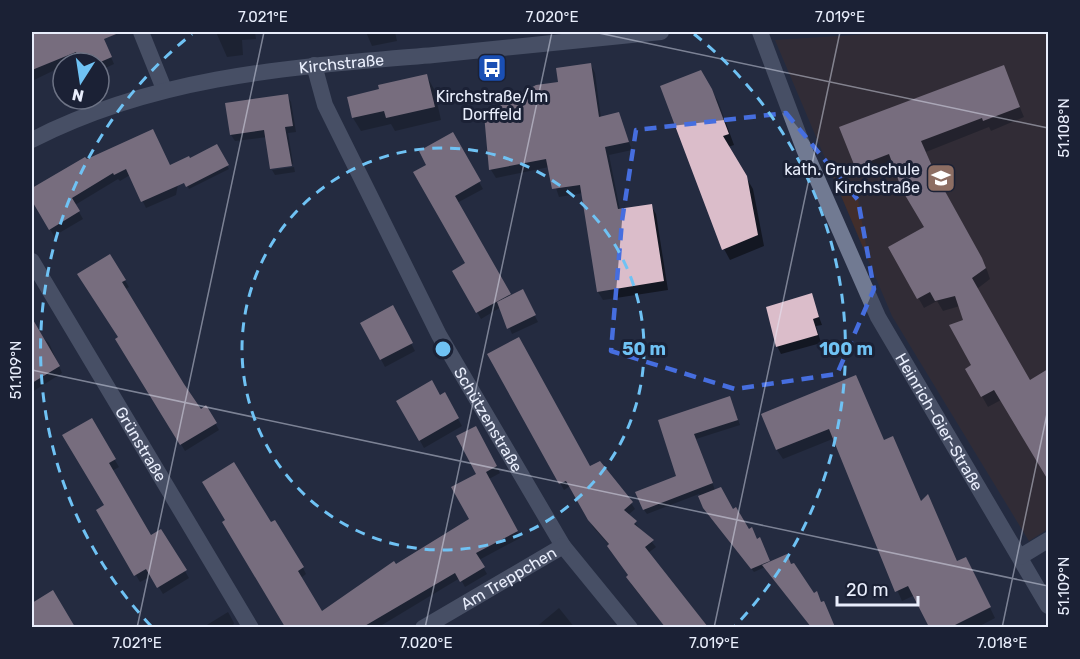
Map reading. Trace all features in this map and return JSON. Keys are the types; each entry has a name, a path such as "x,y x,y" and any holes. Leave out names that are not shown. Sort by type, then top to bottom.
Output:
{"street":[{"path":"141,32 164,89"},
{"name":"Kirchstraße","path":"32,140 114,104 164,89 247,74 315,65 661,32"},
{"name":"Heinrich-Gier-Straße","path":"760,32 804,149 878,317 1048,606"},
{"name":"Schützenstraße","path":"315,65 325,105 439,335 563,546 630,627"},
{"name":"Grünstraße","path":"32,261 251,627"},
{"path":"1020,557 1048,540"},
{"name":"Am Treppchen","path":"423,627 563,546"}],"highlighted area":[{"path":"786,113 858,200 874,289 837,374 735,389 611,351 622,221 636,130"}],"shaded area":[{"name":"kath. Grundschule Kirchstraße","path":"901,32 1048,32 1048,529 1029,541 892,316 775,40"}],"building":[{"path":"32,32 121,32 104,39 109,51 51,51 51,62 32,70"},
{"path":"591,63 599,117 619,112 629,142 605,147 618,209 652,204 664,281 597,292 580,185 552,189 546,159 489,170 484,114 536,85 558,82 556,68"},
{"path":"1004,65 1020,107 983,121 982,118 921,141 936,175 986,268 972,278 1030,380 1048,369 1048,480 994,390 981,397 965,369 971,365 949,325 963,320 955,296 935,301 930,292 917,299 888,247 924,227 902,190 889,154 855,167 839,127"},
{"path":"701,70 712,89 729,134 723,136 747,176 758,235 722,250 660,86"},
{"path":"427,74 435,107 386,118 384,111 352,118 347,97 379,89 378,85"},
{"path":"288,94 293,126 285,127 292,166 270,169 264,130 230,135 225,103"},
{"path":"153,129 170,165 217,144 229,165 186,187 184,183 141,202 126,169 114,175 113,173 72,198 80,211 49,230 32,201 32,188 85,157 87,159"},
{"path":"453,132 481,181 455,196 511,294 476,313 452,271 465,263 413,172 426,165 419,151"},
{"path":"110,254 126,280 122,282 184,384 201,409 206,405 217,423 180,445 115,339 118,337 77,274"},
{"path":"523,289 536,315 507,329 497,302"},
{"path":"812,293 819,317 813,319 818,335 776,347 766,307"},
{"path":"393,305 413,343 380,360 360,323"},
{"path":"32,318 60,366 32,383"},
{"path":"519,337 590,466 600,461 633,502 624,510 637,521 634,524 654,540 645,547 708,627 665,627 626,577 628,575 607,546 609,544 588,520 566,481 559,484 487,354"},
{"path":"856,375 884,440 893,436 921,501 928,494 957,561 966,557 991,607 951,627 929,627 908,586 895,592 829,429 776,450 761,414"},
{"path":"432,380 440,395 445,392 459,418 419,441 396,401"},
{"path":"730,396 738,420 694,434 713,483 643,510 635,492 676,476 658,420"},
{"path":"92,418 116,459 109,463 151,535 161,529 187,570 157,588 146,569 134,576 96,510 104,505 62,435"},
{"path":"476,426 497,466 486,472 518,531 476,553 485,567 460,582 455,573 363,627 285,627 222,522 225,520 202,482 234,462 271,522 275,520 304,567 298,571 322,611 394,561 396,564 469,519 451,487 476,474 456,436"},
{"path":"721,487 733,509 736,507 749,529 752,527 757,539 760,537 770,561 751,569 703,508 698,496"},
{"path":"787,554 791,564 794,563 814,593 817,591 821,602 824,601 835,627 811,627 762,565"},
{"path":"53,590 75,627 32,627 32,603"}],"place":[{"name":"Kirchstraße/Im Dorffeld","path":"492,68"},
{"name":"kath. Grundschule Kirchstraße","path":"941,178"}]}
